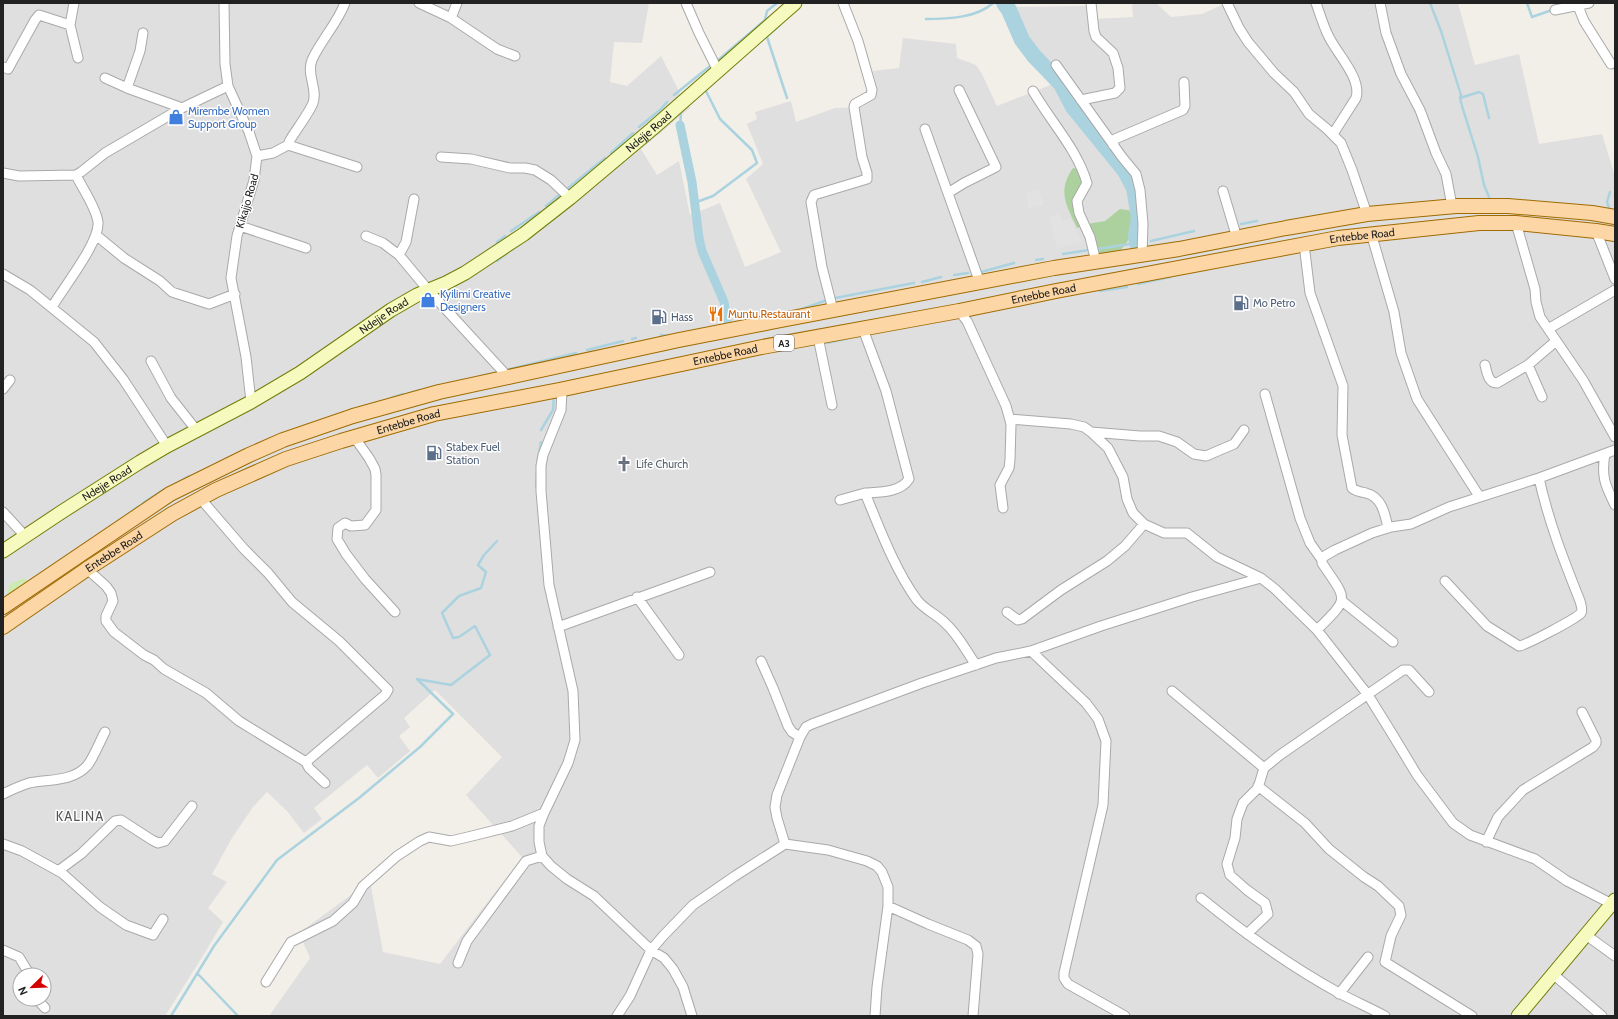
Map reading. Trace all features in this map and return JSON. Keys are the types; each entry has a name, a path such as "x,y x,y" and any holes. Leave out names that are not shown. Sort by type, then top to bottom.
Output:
{"main road":[{"name":"Entebbe Road","path":"3,607 170,494 249,455 282,440 353,416 439,392 679,340 833,310 1014,276 1367,214 1452,206 1508,206 1592,213 1615,218"},
{"name":"Entebbe Road","path":"3,627 87,569 172,514 216,490 286,459 350,438 434,414 818,337 1304,244 1371,233 1479,223 1516,223 1615,234"},
{"path":"1014,276 1016,299"}],"street":[{"path":"74,3 70,25 78,58"},
{"name":"Kikajjo Road","path":"224,3 224,57 228,86 249,132 257,156 254,180 237,236 231,278 246,357 251,402"},
{"path":"257,156 273,153 288,145 313,102 313,84 309,70 312,61 345,3"},
{"path":"419,3 451,18 497,49 515,56"},
{"path":"451,18 457,3"},
{"path":"686,3 698,33 718,71"},
{"name":"Ndejje Road","path":"3,551 60,512 167,446 251,402 300,373 391,310 418,295 465,273 524,234 570,198 795,3"},
{"path":"833,310 822,267 811,202 814,195 867,179 854,107 855,104 871,95 872,90 858,41 843,3"},
{"path":"1081,100 1115,92 1120,88 1118,68 1113,53 1096,37 1091,3"},
{"path":"1227,3 1239,28 1248,42 1274,74 1294,92 1309,114 1341,143 1350,164 1367,214"},
{"path":"1316,3 1328,35 1348,66 1358,92 1356,98 1332,134"},
{"path":"1380,3 1386,33 1401,74 1417,105 1446,174 1452,206"},
{"path":"1555,10 1589,3"},
{"path":"1578,6 1584,21 1611,64"},
{"path":"3,66 8,68 35,20 39,16 70,25"},
{"path":"127,88 140,51 143,33"},
{"path":"1056,65 1136,174 1140,190 1143,224 1142,254"},
{"path":"105,78 127,88 182,108"},
{"path":"1114,145 1115,139 1183,110 1185,106 1184,82"},
{"path":"3,173 19,176 76,175 105,153 182,108 228,86"},
{"path":"948,193 996,167 959,90"},
{"path":"1033,91 1060,133 1068,141 1084,174 1087,184 1077,201 1079,213 1090,237 1096,262"},
{"path":"925,130 980,283"},
{"path":"288,145 358,168"},
{"path":"441,157 471,159 510,168 535,170 551,180 570,198"},
{"path":"52,307 96,235 98,221 76,175"},
{"path":"1223,191 1237,238"},
{"path":"399,255 406,242 414,199"},
{"path":"1516,223 1536,289 1536,302 1540,317 1583,380 1615,437"},
{"path":"240,226 306,248"},
{"path":"1596,231 1615,279"},
{"path":"1371,233 1394,312 1401,353 1417,399 1478,496"},
{"path":"96,235 124,258 160,281 172,292 209,304 235,294"},
{"path":"366,236 383,243 399,255 429,291 508,377"},
{"path":"1304,244 1310,293 1343,386 1342,435 1352,488 1372,494 1379,501 1388,528"},
{"path":"3,274 30,290 94,342 110,360 154,424 167,446"},
{"path":"1548,329 1615,290"},
{"path":"959,311 967,321 1006,406 1010,419 1011,434 1009,468 1000,485 1003,508"},
{"path":"840,500 864,493 891,491 906,483 909,479 886,391 864,329"},
{"path":"818,337 832,405"},
{"path":"1485,365 1490,381 1497,383 1528,365 1556,341"},
{"path":"151,361 171,398 197,431"},
{"path":"1528,365 1542,397"},
{"path":"3,389 10,380"},
{"path":"559,390 562,391 561,410 547,442 541,466 541,491 547,572 558,627 574,691 575,740 568,763 539,826 538,842 542,856 551,866 567,879 594,896 652,950 664,958 673,969 683,987 692,1016"},
{"path":"1265,394 1300,518 1310,543 1322,560 1322,563 1342,596 1342,601 1338,608 1317,630"},
{"path":"1010,419 1029,422 1071,424 1084,427 1091,432 1108,448 1123,477 1127,499 1133,513 1144,524 1164,533 1187,533 1217,557 1261,578 1275,589 1317,630 1368,695 1417,775 1453,823 1470,835 1535,860 1567,881 1613,902 1518,1016"},
{"path":"1091,432 1159,436 1176,442 1194,454 1206,456 1234,444 1244,430"},
{"path":"350,438 357,440 375,469 377,482 376,510 366,525 351,526 345,523 338,528 337,539 346,554 365,579 396,612"},
{"path":"1322,560 1323,557 1335,550 1372,533 1388,528 1411,524 1478,496 1539,478 1615,450"},
{"path":"1605,454 1603,478 1615,505"},
{"path":"1445,581 1487,626 1519,646 1570,621 1581,613 1582,608 1580,601 1542,495 1539,478"},
{"path":"864,493 892,556 911,591 925,609 946,623 976,665"},
{"path":"200,498 244,549 268,573 292,602 339,641 388,690 385,695 306,762"},
{"path":"3,512 25,536"},
{"path":"1007,612 1018,620 1022,619 1061,590 1108,561 1125,546 1144,524"},
{"path":"87,569 111,592 113,601 106,616 106,621 114,632 144,655 154,660 164,669 206,693 239,721 306,762 309,768 325,783"},
{"path":"558,627 637,597 710,572"},
{"path":"785,844 775,807 777,795 800,737 806,727 922,683 996,658 1031,650 1100,626 1192,597 1261,578"},
{"path":"637,597 679,656"},
{"path":"1342,601 1393,642"},
{"path":"1031,650 1086,703 1098,719 1106,741 1103,805 1064,978 1068,984 1111,1013 1125,1016"},
{"path":"761,661 788,726 792,732 800,737"},
{"path":"1248,934 1268,914 1268,910 1265,903 1230,875 1227,864 1235,838 1236,819 1243,803 1258,786 1264,768 1280,755 1406,669 1409,670 1429,692"},
{"path":"1172,691 1264,768"},
{"path":"1486,842 1498,817 1522,790 1596,743 1596,740 1582,712"},
{"path":"3,794 27,784 39,783 48,780 66,779 79,772 88,765 105,732"},
{"path":"1258,786 1304,823 1329,849 1364,878 1378,886 1399,906 1401,916 1391,936 1385,962 1472,1016"},
{"path":"58,871 81,854 115,821 121,820 158,843 165,841 192,806"},
{"path":"266,982 291,942 333,921 353,903 363,886 397,856 420,841 429,837 451,841 512,826 544,813"},
{"path":"3,844 58,871 100,907 126,925 153,935 163,919"},
{"path":"618,1016 630,996 652,950 663,936 693,905 785,844 828,850 867,861 877,866 882,872 888,887 888,906 877,987 875,1016"},
{"path":"458,963 467,940 526,861 542,856"},
{"path":"1201,898 1248,934 1307,975 1339,994 1385,1016"},
{"path":"888,906 968,940 976,946 978,954 973,1016"},
{"path":"1586,935 1615,956"},
{"path":"3,950 19,957 25,967"},
{"path":"1339,994 1368,957"},
{"path":"1553,974 1602,1016"}],"shaded area":[{"path":"3,3 649,3 642,43 614,42 610,82 627,86 661,56 681,95 690,108 641,149 657,175 679,161 690,215 720,203 745,267 781,252 746,179 763,164 747,124 757,119 755,112 791,101 796,122 835,108 862,107 875,98 877,89 873,71 899,68 903,38 956,44 957,58 976,65 982,74 997,106 1063,80 1055,68 1035,50 1025,36 1011,7 1087,6 1091,19 1133,17 1132,3 1156,3 1171,17 1202,14 1226,3 1458,3 1475,65 1519,54 1539,144 1602,134 1615,176 1615,1016 269,1016 310,958 299,933 370,881 383,952 440,964 522,857 466,795 502,757 435,690 404,718 410,727 399,736 410,751 378,778 367,765 314,808 322,819 304,833 287,811 267,792 253,807 232,838 212,874 227,882 208,908 223,922 165,1016 3,1016"},
{"path":"1038,189 1044,205 1029,209 1026,192"},
{"path":"1059,214 1063,222 1070,218 1082,242 1057,248 1049,217"}],"green space":[{"path":"1073,168 1080,169 1084,184 1075,199 1080,227 1077,228 1069,212 1064,191 1068,176"},
{"path":"1120,209 1134,211 1135,224 1132,234 1117,255 1092,258 1087,224 1105,221"},
{"path":"24,578 29,583 8,596 7,592 10,584"}],"waterway":[{"path":"717,61 765,20 767,11 777,3"},
{"path":"926,19 943,19 970,15 979,12 993,3"},
{"path":"1004,3 1009,10 1022,40 1034,56 1061,84 1073,107 1125,171 1134,188 1139,218 1136,235 1137,243"},
{"path":"1430,3 1441,31 1461,95 1460,98 1462,106 1478,157 1484,185 1489,197"},
{"path":"1527,3 1532,17 1552,10"},
{"path":"766,37 779,26"},
{"path":"767,37 787,98"},
{"path":"674,95 710,66"},
{"path":"694,203 713,196 757,163 752,150 720,119 705,89"},
{"path":"1460,98 1479,92 1483,94 1489,118"},
{"path":"639,127 661,109 667,102"},
{"path":"678,111 681,114 680,125"},
{"path":"680,125 692,182 702,251 724,302 728,327"},
{"path":"611,153 633,133"},
{"path":"568,188 605,158"},
{"path":"1609,208 1607,202 1610,192"},
{"path":"546,206 559,195"},
{"path":"511,231 539,212"},
{"path":"1241,224 1257,221"},
{"path":"1151,241 1194,231"},
{"path":"497,242 505,236"},
{"path":"1097,249 1137,243"},
{"path":"1063,254 1089,250"},
{"path":"497,261 507,253"},
{"path":"1036,260 1043,259"},
{"path":"981,272 1014,263"},
{"path":"954,275 968,273"},
{"path":"922,282 941,277"},
{"path":"1138,284 1170,277"},
{"path":"835,298 914,283"},
{"path":"1100,291 1127,287"},
{"path":"802,309 827,300"},
{"path":"661,335 669,336"},
{"path":"827,343 858,336"},
{"path":"632,339 636,338"},
{"path":"587,350 623,341"},
{"path":"506,370 576,353"},
{"path":"481,376 494,373"},
{"path":"409,393 420,390"},
{"path":"391,398 403,394"},
{"path":"541,430 553,410 554,396"},
{"path":"537,466 541,442"},
{"path":"536,487 537,471"},
{"path":"168,488 189,476"},
{"path":"143,503 163,490"},
{"path":"120,520 139,506"},
{"path":"171,1016 214,946 277,860 359,798 420,747 453,714 417,679 451,685 490,655 475,626 459,637 453,638 442,613 459,596 481,588 486,572 478,565 484,555 497,541"},
{"path":"197,973 238,1016"}],"place":[{"name":"Mirembe Women Support Group","path":"176,117"},
{"name":"Kyilimi Creative Designers","path":"428,300"},
{"name":"Mo Petro","path":"1241,303"},
{"name":"Muntu Restaurant","path":"716,314"},
{"name":"Hass","path":"659,317"},
{"name":"Stabex Fuel Station","path":"434,453"},
{"name":"Life Church","path":"624,464"}],"district":[{"name":"KALINA","path":"80,816"}]}
